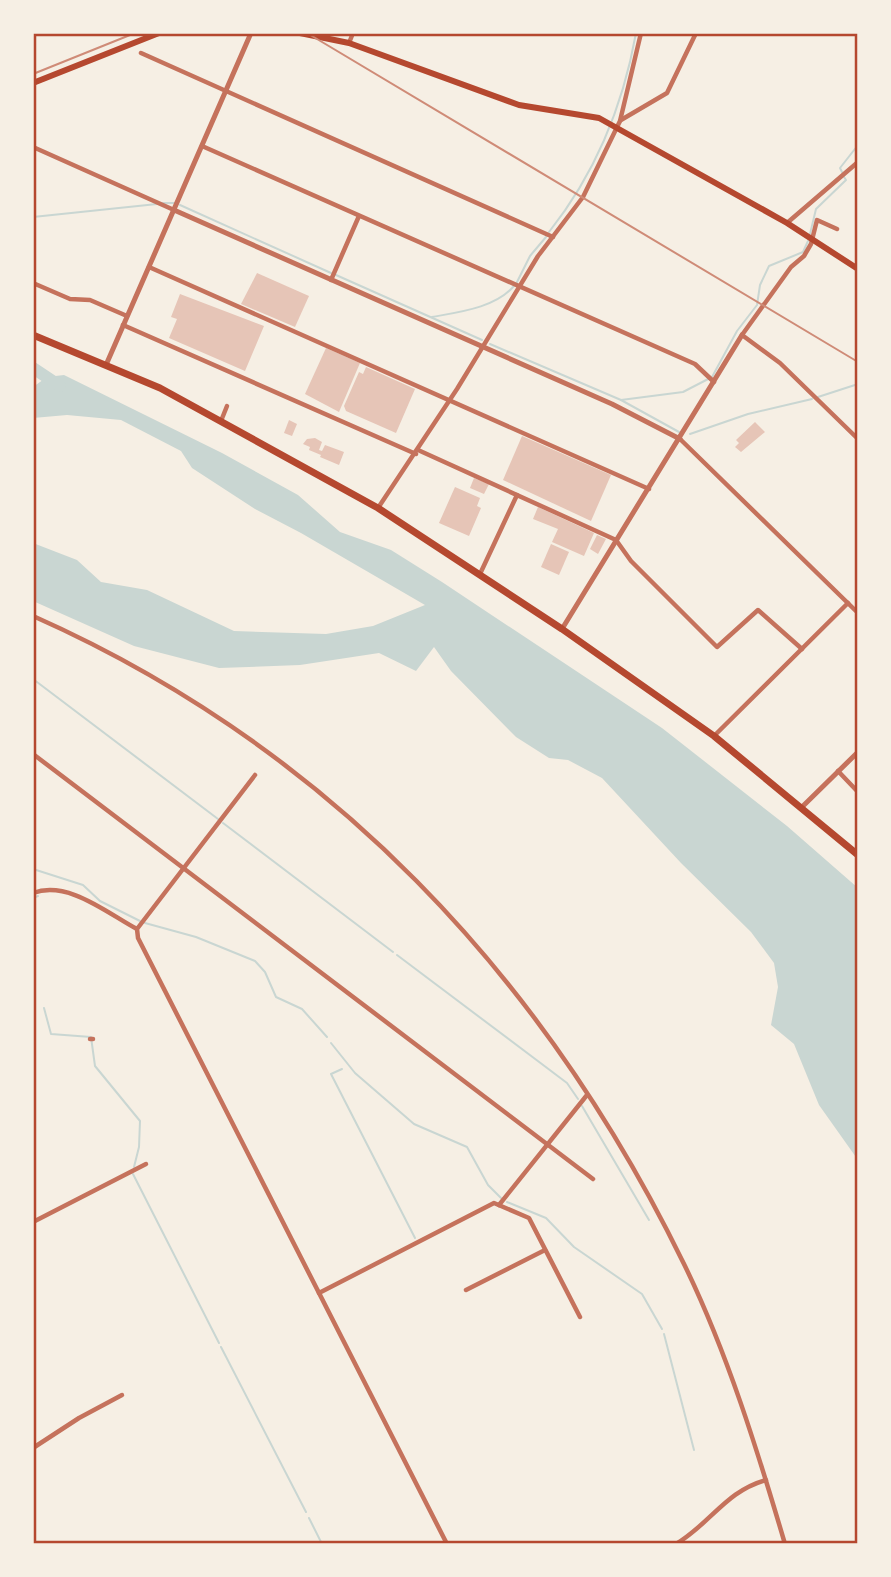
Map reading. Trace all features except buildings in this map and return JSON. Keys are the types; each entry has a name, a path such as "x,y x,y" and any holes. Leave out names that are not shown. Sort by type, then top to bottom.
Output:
{"highway":[{"path":"33,335 160,388 378,508 480,573 714,736 858,855"}],"main road":[{"path":"33,83 159,33"},
{"path":"300,33 349,43 519,105 599,118 616,124 787,223 858,269"}],"street":[{"path":"106,365 251,33"},
{"path":"349,43 353,33"},
{"path":"378,508 450,401 516,284 583,197 616,124 641,33"},
{"path":"616,124 667,93 696,33"},
{"path":"141,53 552,236"},
{"path":"202,146 695,364 712,380"},
{"path":"33,147 612,404 680,439 858,614"},
{"path":"787,223 858,162"},
{"path":"332,279 359,216"},
{"path":"562,629 741,335 791,267 804,256 817,220 837,229"},
{"path":"149,267 649,489"},
{"path":"33,284 70,299 90,300 127,316"},
{"path":"123,325 616,540 631,561 717,647 758,610 802,649"},
{"path":"741,335 780,363 858,439"},
{"path":"221,421 226,406"},
{"path":"480,573 517,495"},
{"path":"714,736 848,603"},
{"path":"33,616 170,685 267,751 382,846 480,947 587,1095 632,1169 684,1265 742,1408 785,1544"},
{"path":"802,807 858,752"},
{"path":"33,754 593,1179"},
{"path":"838,771 858,792"},
{"path":"255,775 140,925 138,938 447,1544"},
{"path":"33,893 47,888 65,891 140,925"},
{"path":"499,1205 587,1095"},
{"path":"33,1222 146,1164"},
{"path":"319,1293 494,1203 526,1215 580,1317"},
{"path":"466,1290 545,1250"},
{"path":"33,1448 79,1418 122,1395"},
{"path":"676,1544 702,1527 745,1486 766,1480"}],"shaded area":[{"path":"64,375 222,453 298,495 340,532 391,550 442,582 662,728 787,826 858,888 858,1160 819,1105 794,1044 771,1025 778,987 774,963 751,932 681,863 602,778 568,760 549,758 516,737 451,671 434,647 416,671 379,653 300,665 219,668 134,646 33,601 33,543 77,560 101,582 147,590 234,631 326,634 373,626 425,605 255,509 192,468 181,451 121,420 67,415 33,418 33,387 47,377"}],"waterway":[{"path":"549,232 580,187 605,138 623,87 636,33"},
{"path":"842,172 840,168 858,145"},
{"path":"810,234 816,209 846,180 844,177"},
{"path":"163,203 175,203"},
{"path":"33,217 157,204"},
{"path":"180,205 331,273"},
{"path":"517,282 530,256 546,237"},
{"path":"621,400 683,392 712,377 737,331 757,305 760,285 769,266 803,252 808,241"},
{"path":"336,275 482,340"},
{"path":"432,317 487,304 514,286"},
{"path":"490,344 621,400 679,432"},
{"path":"33,368 60,386"},
{"path":"818,397 858,384"},
{"path":"690,434 748,414 812,399"},
{"path":"33,679 218,819"},
{"path":"223,823 393,952"},
{"path":"33,869 83,885 100,901 140,921"},
{"path":"33,898 38,896"},
{"path":"145,923 196,937 255,961 265,972 276,997 302,1009 327,1037"},
{"path":"397,955 567,1083 578,1099"},
{"path":"44,1008 51,1034 91,1037 95,1066 140,1121 139,1147 134,1167"},
{"path":"331,1043 355,1073 414,1124 467,1147 488,1185 501,1198"},
{"path":"342,1069 331,1074 415,1238"},
{"path":"582,1106 649,1220"},
{"path":"133,1174 219,1343"},
{"path":"507,1202 546,1218 574,1247 642,1294 662,1329"},
{"path":"664,1334 694,1450"},
{"path":"221,1347 306,1512"},
{"path":"309,1518 322,1544"}],"railway":[{"path":"33,74 135,33"},
{"path":"307,33 858,362"}]}
